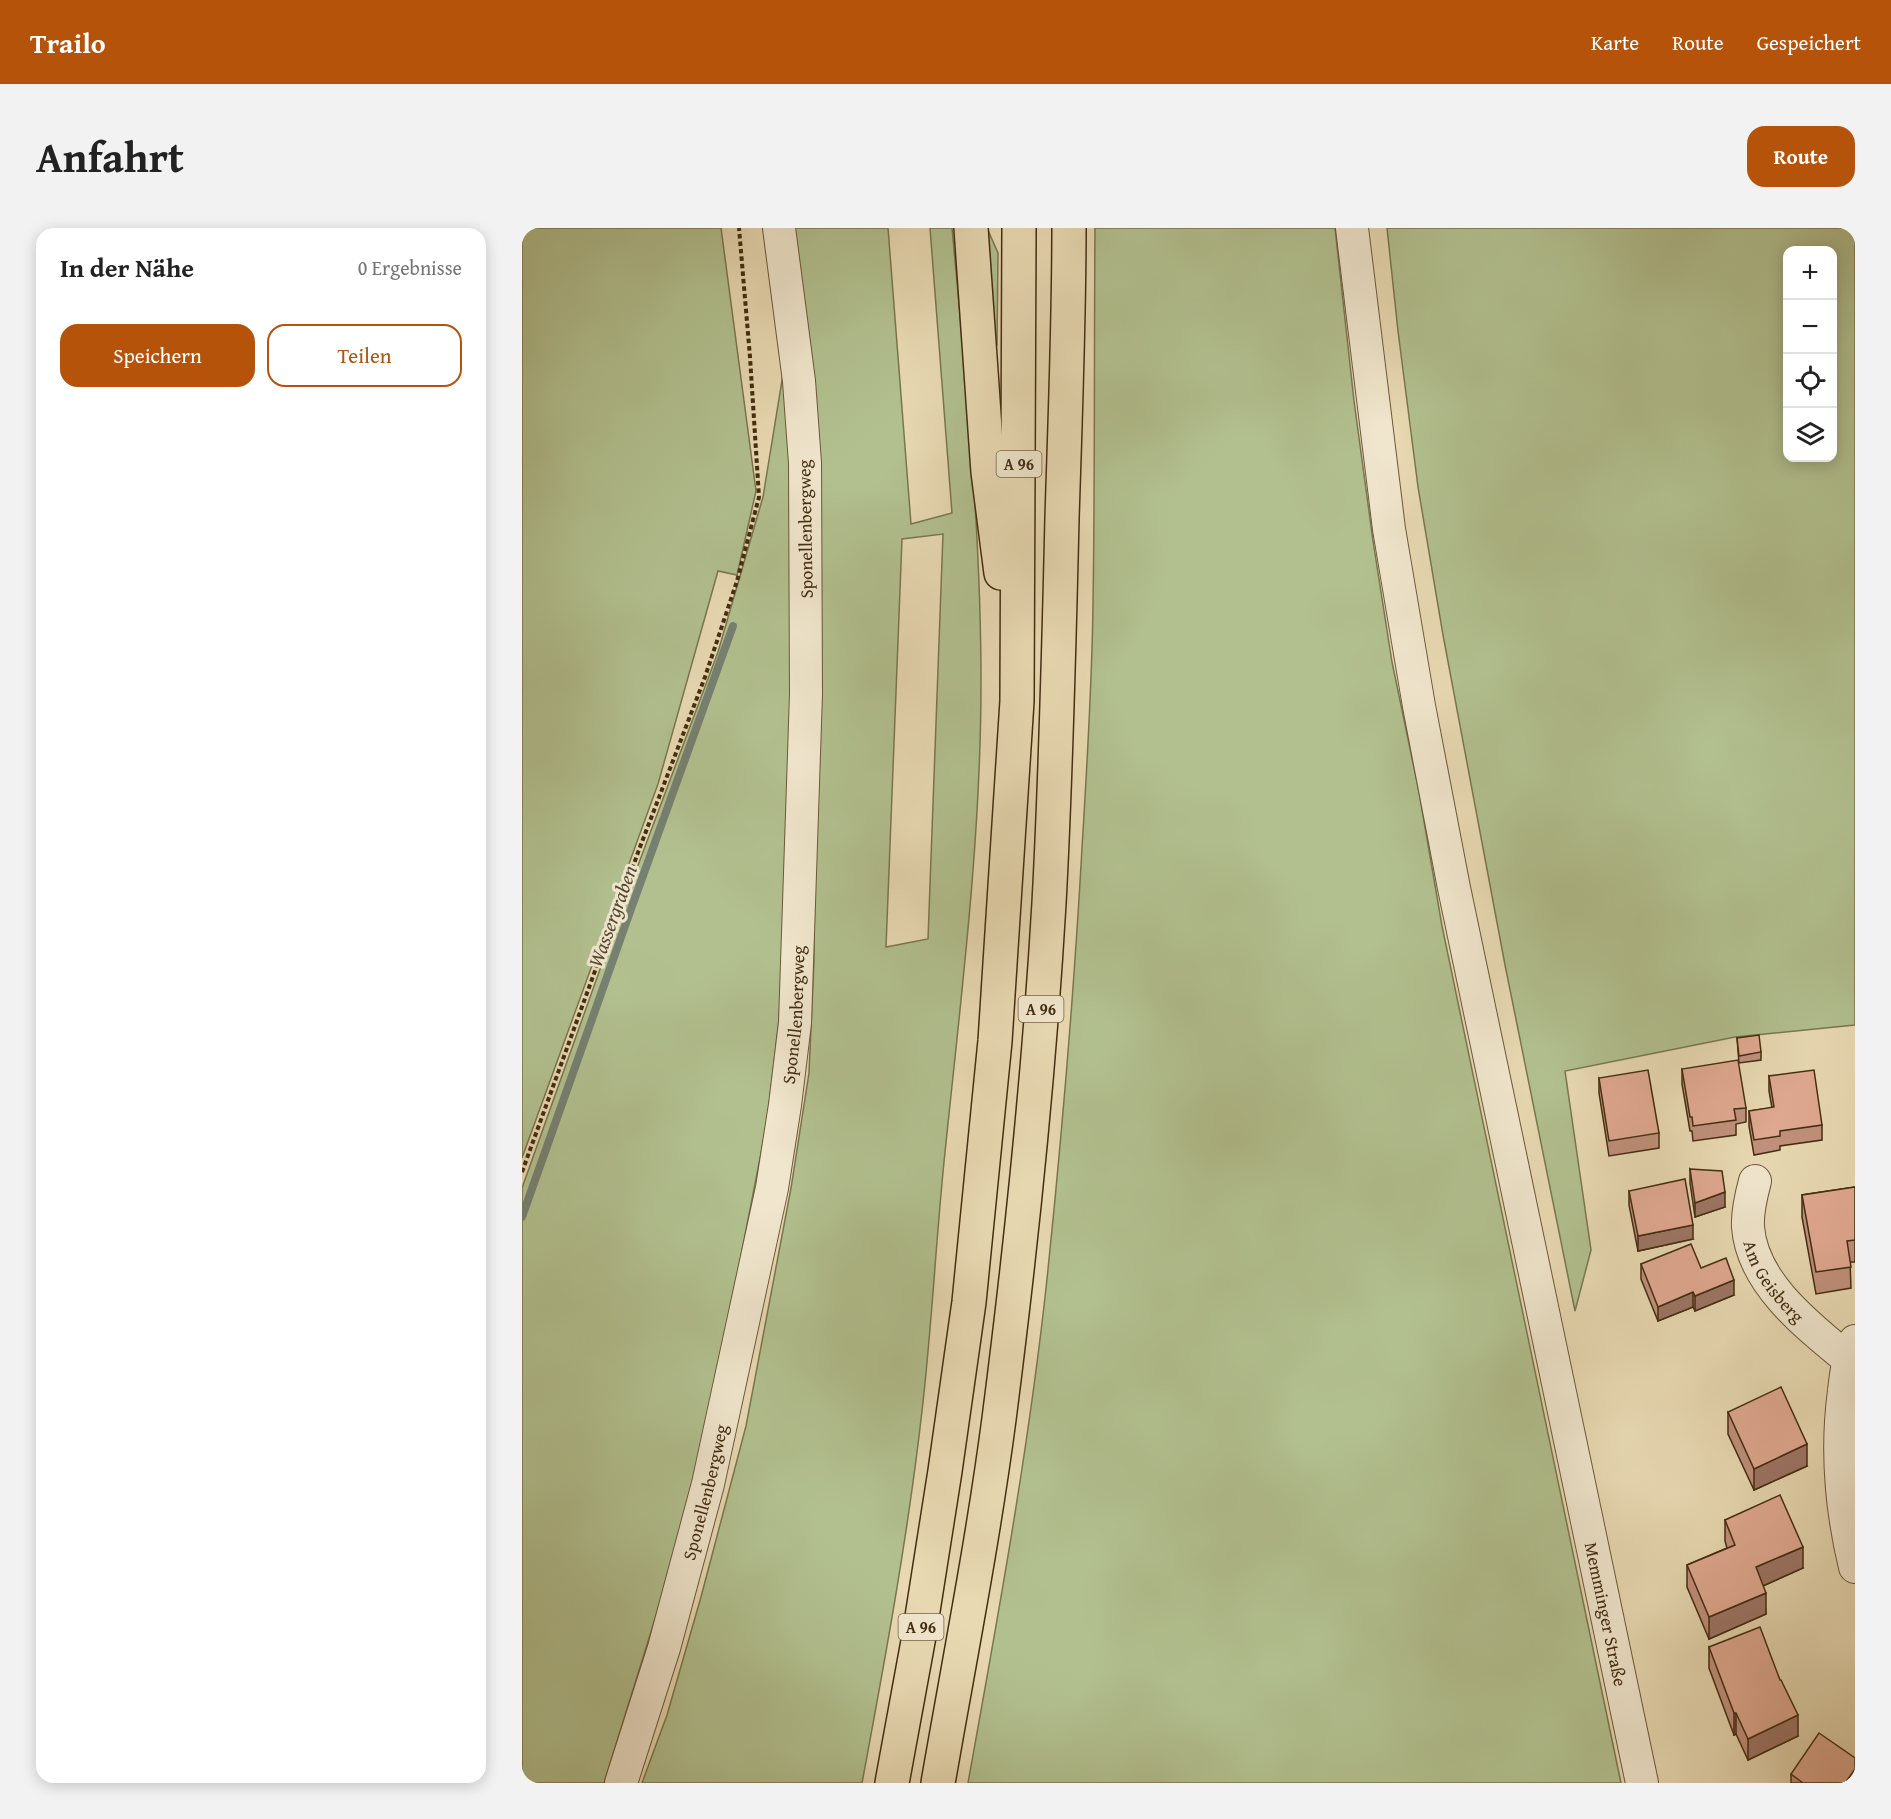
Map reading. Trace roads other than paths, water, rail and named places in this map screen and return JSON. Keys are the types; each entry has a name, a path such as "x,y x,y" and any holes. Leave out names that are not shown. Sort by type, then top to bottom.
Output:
{"highway":[{"name":"A 96","path":"971,228 988,472 1017,701"},
{"name":"A 96","path":"892,1783 938,1518 969,1302 994,1041 1017,701 1019,228"},
{"name":"A 96","path":"938,1783 976,1568 998,1422 1023,1208 1039,1041 1057,732 1069,338 1069,228"}],"street":[{"name":"Sponellenbergweg","path":"621,1783 664,1648 711,1473 772,1188 795,1023 806,694 805,463 799,381 779,228"},
{"name":"Memminger Straße","path":"1352,228 1389,529 1419,706 1454,888 1642,1783"},
{"name":"Am Geisberg","path":"1755,1181 1748,1227 1763,1274 1814,1331 1852,1350 1840,1422 1840,1480 1846,1530 1855,1566"}],"waterway":[{"name":"Wassergraben","path":"522,1217 733,626"}]}
